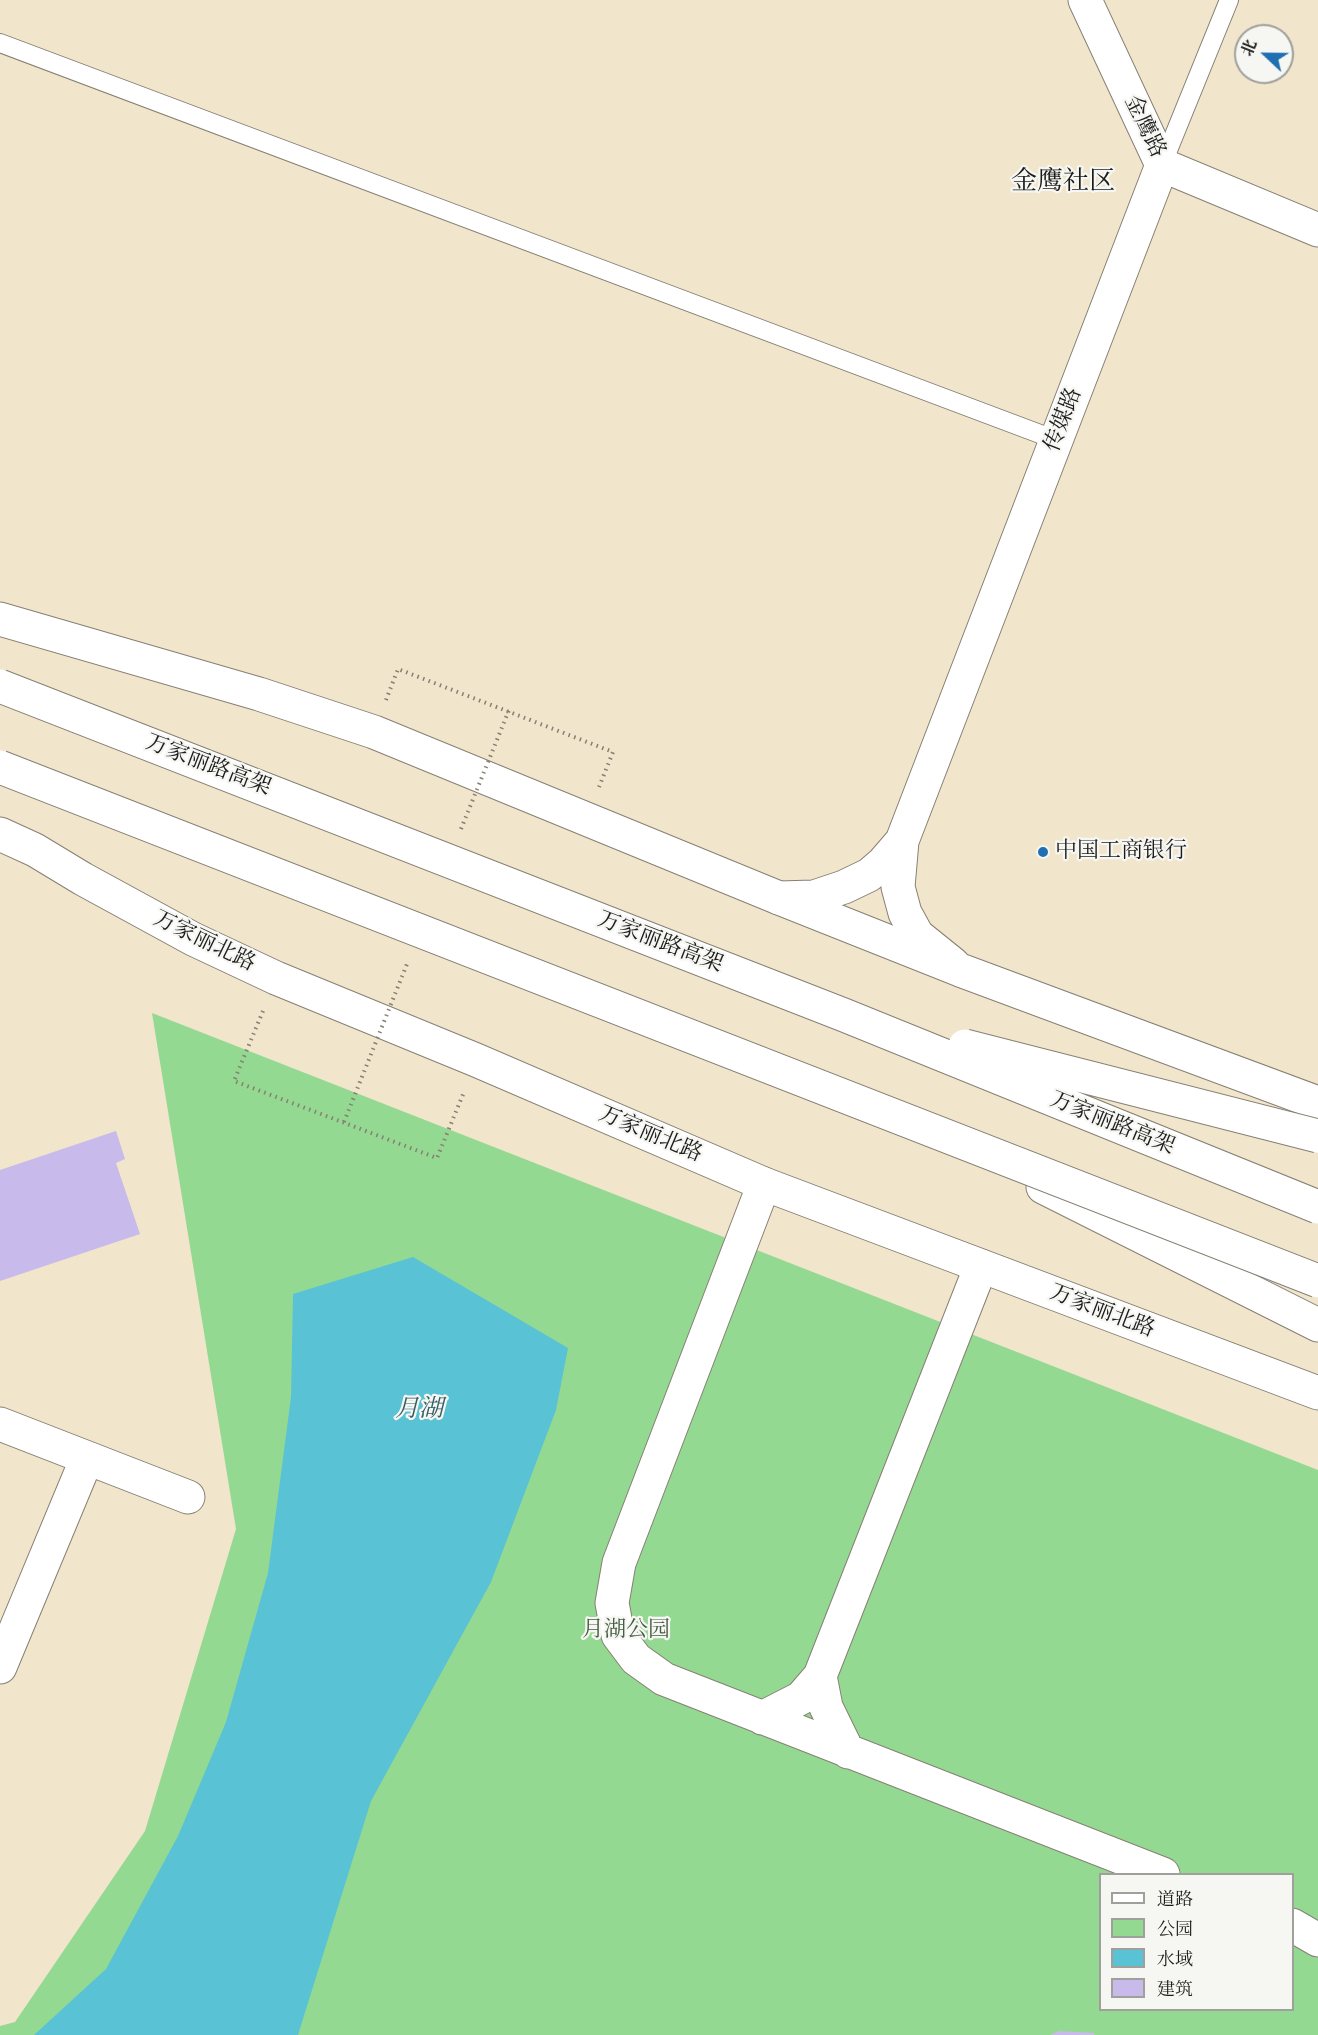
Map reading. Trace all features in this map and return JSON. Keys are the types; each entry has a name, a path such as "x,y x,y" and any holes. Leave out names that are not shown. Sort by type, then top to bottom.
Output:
{"main road":[{"name":"金鹰路","path":"1084,0 1162,165 1318,230"},
{"name":"传媒路","path":"902,841 1162,165"},
{"path":"0,619 259,694 374,732 960,970 1318,1103"},
{"name":"万家丽路高架","path":"0,686 844,1015 1318,1208"},
{"path":"0,767 1318,1281"},
{"name":"万家丽北路","path":"0,834 35,850 193,939 276,978 476,1060 764,1184 1318,1393"},
{"path":"779,898 814,897 869,875 902,841"},
{"path":"902,841 898,887 905,913 917,935 960,970"},
{"path":"844,1015 1318,1136"},
{"path":"926,1128 1318,1325"},
{"path":"764,1184 619,1563 612,1604 618,1635 636,1659 664,1680 1158,1873"},
{"path":"762,1718 801,1698 820,1676 981,1266"},
{"path":"0,1424 188,1497"},
{"path":"0,1667 87,1458"},
{"path":"820,1676 826,1707 848,1752"},
{"path":"1294,1926 1318,1940"}],"lane":[{"name":"传媒路","path":"1162,165 1229,0"},
{"path":"0,43 1056,440"}],"path":[{"path":"398,669 613,752"},
{"path":"276,978 234,1082 437,1158 476,1060"}],"green space":[{"name":"月湖公园","path":"152,1013 1318,1470 1318,2035 0,2035 0,2026 15,2022 145,1831 236,1529"}],"water":[{"name":"月湖","path":"413,1257 568,1348 556,1410 491,1582 371,1801 298,2035 34,2035 106,1969 178,1836 226,1722 268,1573 291,1397 293,1294"}],"building":[{"path":"116,1131 125,1159 116,1163 140,1234 0,1281 0,1170"},
{"path":"1059,2031 1094,2033 1094,2035 1050,2035"}],"place":[{"name":"中国工商银行","path":"1043,852"}],"district":[{"name":"金鹰社区","path":"1063,183"}]}
